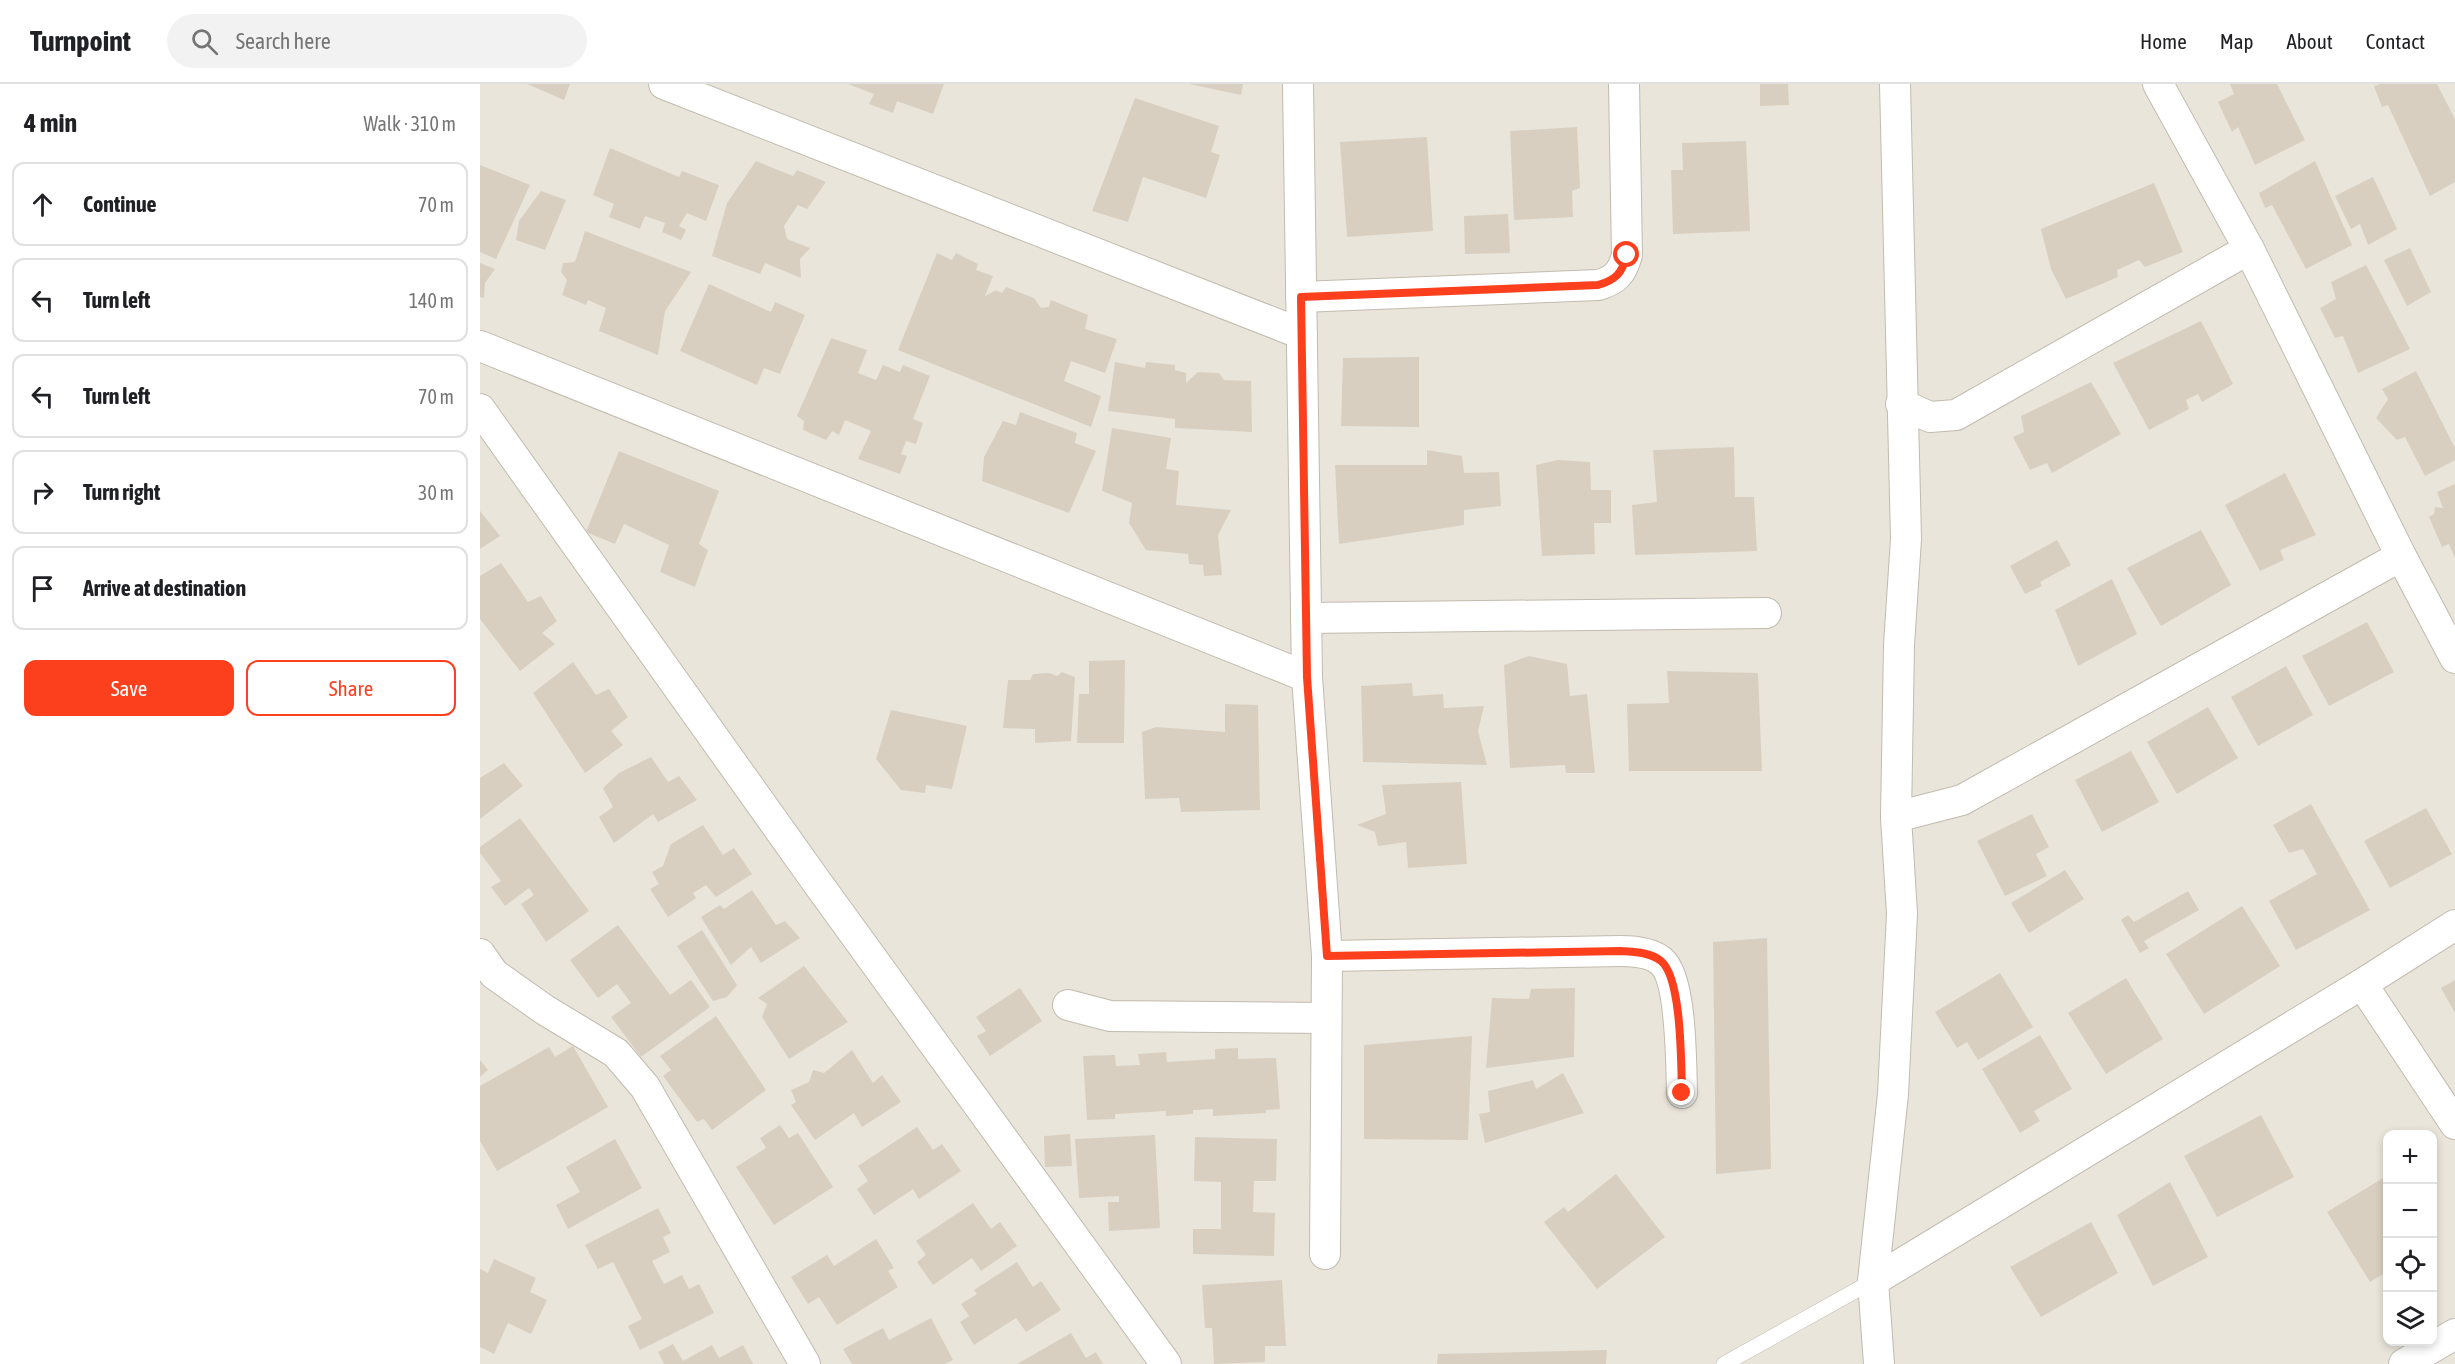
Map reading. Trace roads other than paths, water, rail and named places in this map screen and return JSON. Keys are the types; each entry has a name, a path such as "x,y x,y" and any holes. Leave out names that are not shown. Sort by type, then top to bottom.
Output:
{"street":[{"path":"664,84 1302,334"},
{"path":"1298,84 1307,677 1327,956 1325,1254"},
{"path":"1301,297 1598,285 1615,280 1624,267 1627,255 1624,84"},
{"path":"1880,1364 1873,1281 1894,1083 1902,914 1896,817 1899,645 1906,539 1895,84"},
{"path":"2158,84 2249,249 2401,556 2455,658"},
{"path":"1901,404 1930,417 1956,415 2249,249"},
{"path":"480,346 1307,677"},
{"path":"480,409 816,881 1166,1364"},
{"path":"1896,817 1962,800 2401,556"},
{"path":"1306,618 1766,613"},
{"path":"1873,1281 2362,984 2455,925"},
{"path":"1327,956 1641,952 1662,962 1676,988 1682,1093"},
{"path":"480,954 494,974 545,1010 616,1053 645,1087 805,1364"},
{"path":"2362,984 2455,1124"},
{"path":"1068,1005 1110,1016 1326,1018"},
{"path":"2404,1364 2455,1335"}],"lane":[{"path":"1724,1364 1873,1281"}]}
